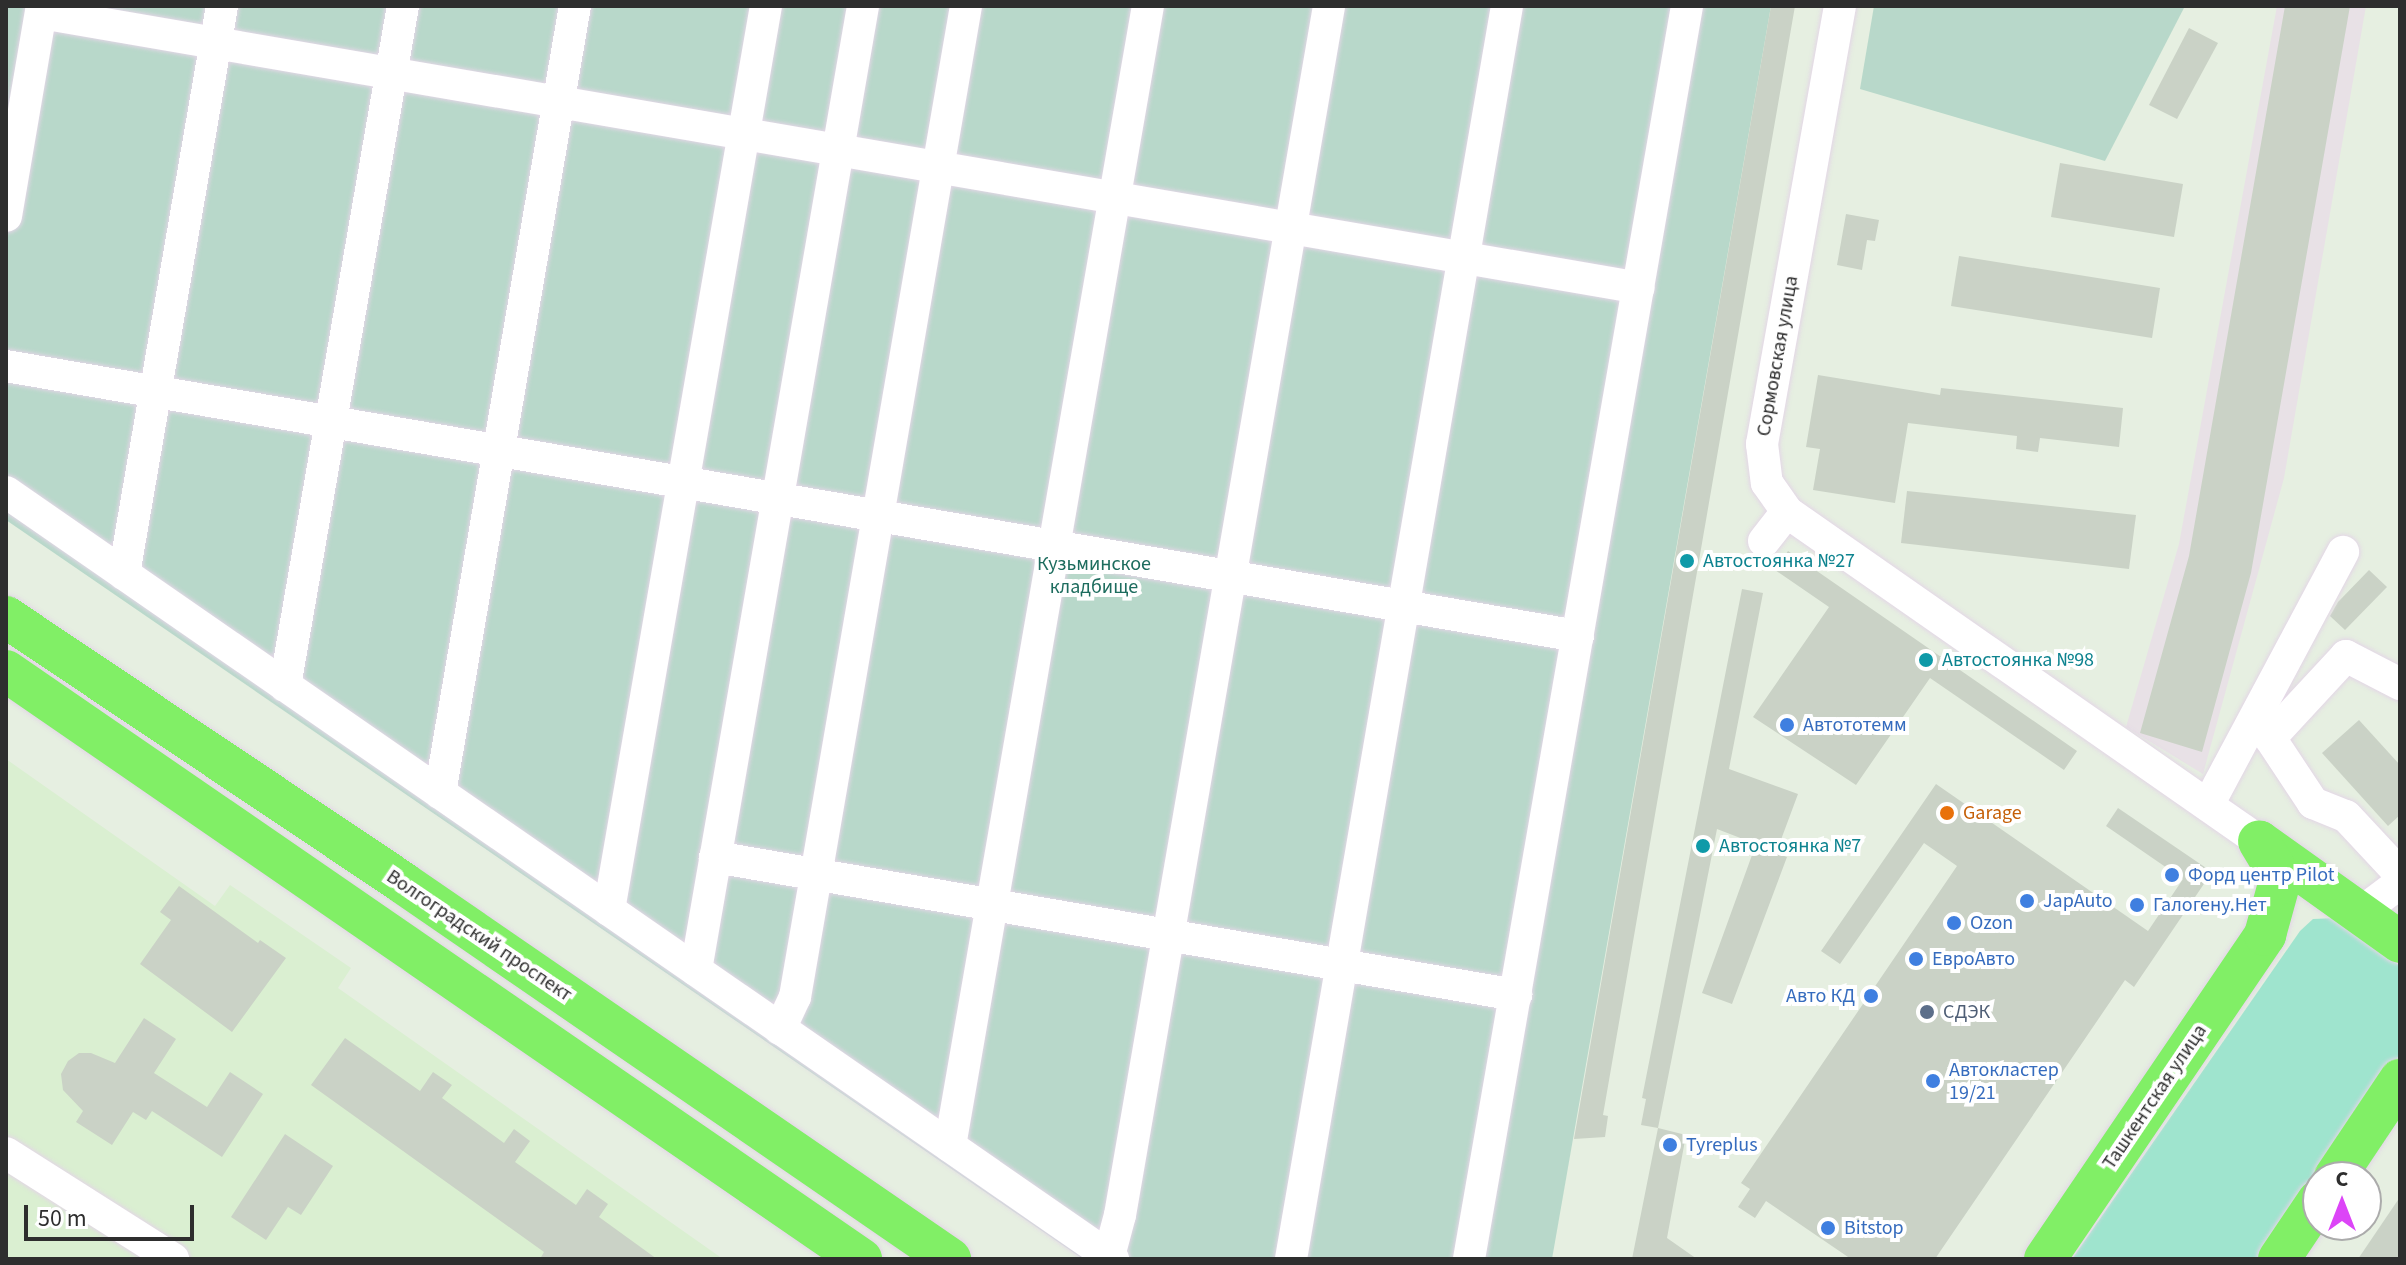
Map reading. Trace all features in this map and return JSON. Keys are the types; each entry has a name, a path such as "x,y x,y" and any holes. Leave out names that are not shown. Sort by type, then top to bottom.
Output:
{"main road":[{"path":"6,590 77,665"},
{"name":"Волгоградский проспект","path":"6,617 390,874 950,1259"},
{"path":"6,671 861,1259"},
{"path":"2259,841 2400,942"},
{"name":"Ташкентская улица","path":"2045,1259 2265,935 2279,884 2275,868 2259,841"},
{"name":"Ташкентская улица","path":"2265,935 2316,909 2360,913"},
{"path":"2347,1161 2398,1090"},
{"path":"2279,1259 2302,1225"}],"street":[{"path":"124,574 222,6"},
{"path":"285,686 403,6"},
{"path":"440,793 575,6"},
{"path":"609,910 766,6"},
{"path":"696,970 863,6"},
{"path":"780,1029 795,997 966,6"},
{"path":"950,1146 1148,6"},
{"path":"6,492 1111,1258 1329,6"},
{"path":"1291,1259 1507,6"},
{"path":"1469,1259 1687,6"},
{"name":"Сормовская улица","path":"1840,6 1762,444 1767,483 1787,512 2164,762 2208,805 2259,841"},
{"path":"6,216 42,10 215,43 1639,288"},
{"path":"6,366 1578,636"},
{"path":"1764,541 1787,512"},
{"path":"2208,805 2343,552"},
{"path":"2302,630 2400,684"},
{"path":"2346,656 2270,738 2313,803 2346,816 2400,874"},
{"path":"715,857 1516,995"},
{"path":"2360,913 2400,883"},
{"path":"6,1154 173,1259"}],"shaded area":[{"path":"2277,6 2366,6 2284,478 2203,774 2126,727 2179,544"},
{"path":"6,759 215,906 230,885 351,968 338,988 723,1259 6,1259"},
{"path":"2336,918 2400,966 2400,1054 2327,1161 2302,1161 2302,1199 2261,1259 2072,1259 2300,931 2313,919"}],"green space":[{"name":"Кузьминское кладбище","path":"6,6 1771,6 1552,1259 1083,1259 6,520"},
{"path":"1874,6 2185,6 2105,161 1860,89"}],"building":[{"name":"Автостоянка №27","path":"1771,6 1795,6 1603,1115 1608,1116 1605,1137 1574,1139"},
{"path":"2285,6 2350,6 2251,573 2202,752 2140,733 2189,556"},
{"path":"2189,28 2218,43 2177,119 2149,105"},
{"path":"2060,163 2183,184 2174,237 2051,217"},
{"path":"1846,214 1879,220 1875,241 1867,240 1862,270 1837,265"},
{"path":"1959,256 2160,288 2152,338 1951,306"},
{"path":"1818,375 1940,395 1941,388 2123,408 2119,447 2040,438 2038,452 2016,449 2017,436 1908,423 1895,503 1813,490 1820,449 1806,447"},
{"path":"1907,491 2136,515 2129,569 1901,543"},
{"path":"1788,551 2077,751 2064,770 1930,678 1856,785 1753,717 1829,607 1775,570"},
{"path":"2369,570 2387,587 2345,630 2330,616 2338,602"},
{"path":"1742,589 1763,593 1729,769 1798,794 1776,853 1787,857 1732,1004 1702,993 1756,844 1717,829 1658,1128 1641,1125 1646,1099 1642,1098"},
{"path":"2359,720 2400,765 2400,815 2388,826 2322,753"},
{"name":"Автокластер 19/21","path":"1936,784 2148,931 2183,879 2106,826 2118,808 2212,872 2134,987 2125,980 1935,1259 1851,1259 1766,1201 1755,1218 1738,1207 1750,1189 1741,1183 1957,866 1924,843 1840,964 1821,951"},
{"path":"179,886 258,943 260,940 286,958 232,1032 140,964 171,920 160,912"},
{"path":"144,1018 176,1039 154,1073 207,1107 230,1072 263,1094 222,1157 152,1111 146,1120 133,1112 112,1145 76,1122 83,1111 63,1090 61,1074 68,1061 79,1053 91,1053 115,1063"},
{"path":"345,1038 420,1091 433,1072 452,1085 442,1098 504,1143 514,1129 530,1141 515,1162 576,1205 587,1189 608,1204 599,1217 657,1259 540,1259 544,1252 311,1085"},
{"path":"1658,1128 1686,1135 1667,1238 1697,1259 1632,1259"},
{"path":"285,1134 333,1166 301,1215 288,1207 266,1240 231,1217"},
{"path":"2400,1197 2400,1259 2358,1259 2370,1241 2382,1241 2382,1224"}],"place":[{"name":"Автостоянка №27","path":"1687,561"},
{"name":"Автостоянка №98","path":"1926,660"},
{"name":"Автототемм","path":"1787,725"},
{"name":"Garage","path":"1947,813"},
{"name":"Автостоянка №7","path":"1703,846"},
{"name":"Форд центр Pilot","path":"2172,875"},
{"name":"JapAuto","path":"2027,901"},
{"name":"Галогену.Нет","path":"2137,905"},
{"name":"Ozon","path":"1954,923"},
{"name":"ЕвроАвто","path":"1916,959"},
{"name":"Авто КД","path":"1871,996"},
{"name":"СДЭК","path":"1927,1012"},
{"name":"Автокластер 19/21","path":"1933,1081"},
{"name":"Tyreplus","path":"1670,1145"},
{"name":"Bitstop","path":"1828,1228"}]}
